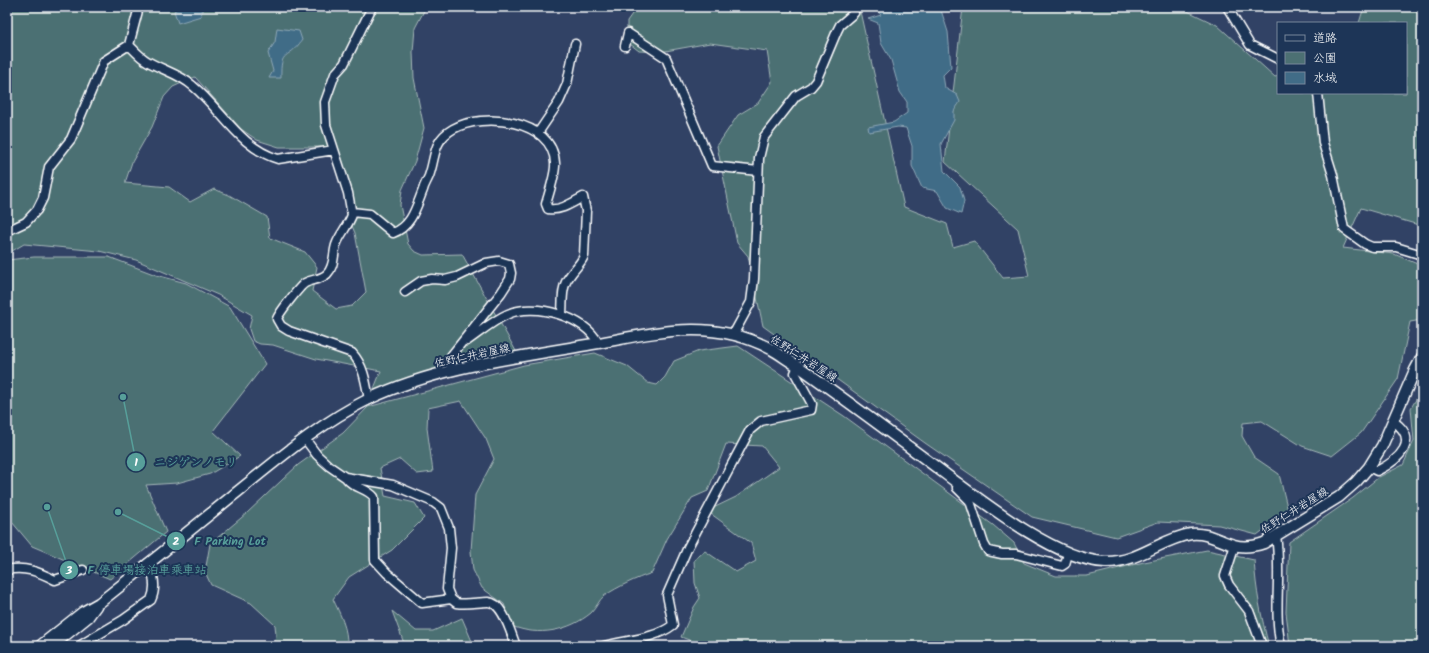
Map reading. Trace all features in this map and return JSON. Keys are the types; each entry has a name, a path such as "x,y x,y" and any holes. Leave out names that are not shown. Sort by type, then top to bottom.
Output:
{"main road":[{"name":"佐野仁井岩屋線","path":"40,646 83,612 99,603 305,439 369,400 421,379 450,371 666,330 707,330 733,335 772,350 798,366 1022,528 1068,554 1090,560 1116,562 1149,552 1170,541 1191,534 1214,537 1235,545 1254,546 1264,543 1339,497 1356,482 1369,467 1382,446 1422,357"},
{"name":"佐野仁井岩屋線","path":"52,646 88,617 99,603"}],"street":[{"path":"7,231 26,222 37,210 43,198 50,168 71,139 104,61 129,45 139,7"},
{"path":"369,400 362,368 358,359 352,353 288,331 281,326 277,319 284,306 293,298 301,286 327,274 332,267 336,244 349,224 352,215 326,125 325,102 335,74 344,64 372,7"},
{"path":"733,335 751,302 754,279 759,158 764,137 796,96 812,87 840,25 854,13 851,7"},
{"path":"1227,7 1250,45 1277,58"},
{"path":"625,46 628,33 666,58 712,166 758,171"},
{"path":"538,133 559,102 567,84 575,44"},
{"path":"129,45 148,62 180,77 193,86 234,131 247,142 272,158 278,159 334,150"},
{"path":"1318,94 1322,143 1333,175 1344,229 1365,244 1372,247 1396,247 1422,254"},
{"path":"352,212 370,214 393,233 399,230 415,212 429,176 433,156 438,142 452,129 477,122 503,121 522,125 538,133 546,141 556,163 546,204 548,209 554,210 565,207 583,198 586,212 584,256 581,263 566,281 563,292 562,314"},
{"path":"405,292 421,281 432,278 445,280 457,277 486,263 499,261 509,264 511,273 510,279 462,345 451,356 450,371"},
{"path":"462,345 509,313 534,310 562,314 594,335 598,343"},
{"path":"604,646 624,643 658,634 664,632 673,625 667,595 688,547 750,430 761,421 811,410 812,404 795,372 798,366"},
{"path":"1369,467 1377,471 1391,464 1400,457 1404,450 1406,433 1393,421"},
{"path":"305,439 317,455 329,466 345,477 349,482 370,492 374,497 374,560 387,573 422,604 451,599 461,604 489,602 497,605 516,646"},
{"path":"345,477 393,485 433,502 440,508 449,528 451,548 447,589 451,599"},
{"path":"958,483 957,488 970,501 984,544 988,551 1002,554 1016,554 1062,566 1066,564 1068,554"},
{"path":"1276,536 1279,554 1277,612 1281,646"},
{"path":"1235,545 1225,576 1229,585 1249,611 1262,646"},
{"path":"79,646 123,620 151,600 154,593 154,574 148,563"},
{"path":"7,570 22,568 32,570 55,580 83,570"}],"green space":[{"path":"7,7 426,7 415,28 413,52 414,78 424,128 415,161 402,190 400,205 408,244 414,251 423,255 462,254 517,353 444,368 373,391 381,371 316,359 273,345 260,344 253,341 249,329 252,315 218,295 136,260 99,251 24,244 7,254","holes":["195,77 241,129 257,140 279,147 321,147 341,155 347,214 355,233 366,292 352,306 336,309 312,291 317,267 305,252 270,238 267,217 229,195 214,189 190,202 169,187 125,183 132,162 152,127 164,97 173,87"]},
{"path":"637,7 859,7 904,207 947,224 953,247 974,241 1003,278 1029,276 1018,229 945,162 963,7 1179,7 1217,25 1275,77 1277,76 1277,94 1407,94 1407,22 1359,22 1364,7 1422,7 1422,226 1361,208 1343,248 1394,254 1422,266 1422,320 1410,322 1398,379 1361,433 1332,456 1302,446 1262,421 1243,423 1242,436 1254,457 1279,474 1288,511 1257,535 1219,525 1158,522 1116,537 1032,517 925,443 763,326 748,256 737,243 717,146 738,115 758,103 772,82 767,51 710,43 660,52 639,51 630,44 627,21"},
{"path":"34,257 109,257 156,275 186,283 230,307 265,364 213,431 240,456 210,474 177,483 146,485 166,532 110,579 32,546 7,516 7,260"},
{"path":"738,346 844,416 993,525 1014,543 1024,563 1056,576 1087,576 1144,562 1207,550 1254,560 1259,603 1269,646 705,646 681,637 694,607 700,598 695,583 694,560 705,551 736,572 756,561 751,543 707,511 736,497 779,467 762,446 726,444 708,491 692,498 667,539 652,573 615,589 604,596 591,613 563,628 532,631 512,626 504,604 482,588 473,570 471,551 475,495 494,459 486,439 461,401 428,408 427,428 433,472 417,474 400,459 380,468 385,496 415,503 424,518 392,550 349,577 333,599 345,628 347,646 274,646 276,635 275,625 251,603 211,585 205,572 210,544 247,513 298,465 343,433 368,407 524,365 595,353 627,366 648,383 657,385 665,377 674,361 699,351"},
{"path":"1422,389 1422,646 1290,646 1286,612 1289,542 1353,498 1379,477 1403,465 1414,441 1411,408"},
{"path":"392,611 416,631 433,631 462,618 474,646 405,646"}],"water":[{"path":"180,7 203,7 201,16 178,23 174,11"},
{"path":"874,7 940,7 948,32 951,67 943,75 945,88 957,95 960,102 954,111 954,120 941,144 944,171 960,187 964,201 961,214 947,208 937,191 922,188 912,166 912,146 906,128 898,127 869,132 868,127 894,122 907,113 907,102 900,92 891,60 881,43 878,23 868,19 881,15"},
{"path":"277,28 299,31 302,40 293,51 284,58 282,62 281,78 269,78 273,71 268,53 275,42"}],"waterway":[{"path":"629,642 646,643 652,646"}],"place":[{"name":"ニジゲンノモリ","path":"123,397"},
{"name":"F 停車場接泊車乘車站","path":"47,507"},
{"name":"F Parking Lot","path":"118,512"}]}
